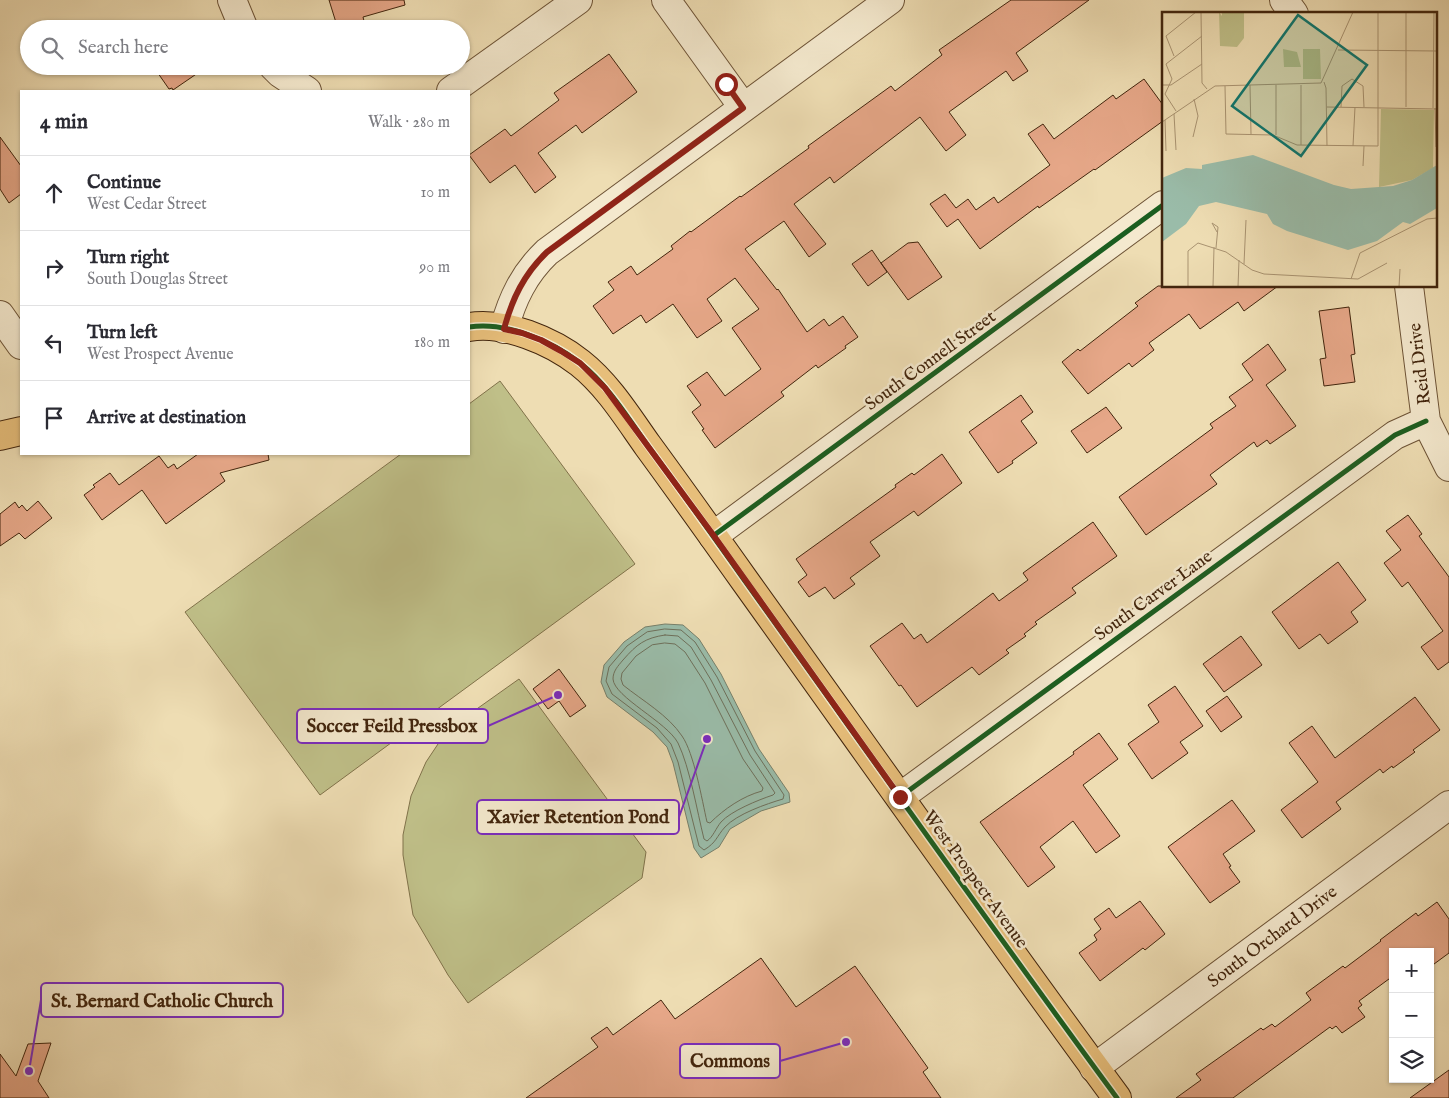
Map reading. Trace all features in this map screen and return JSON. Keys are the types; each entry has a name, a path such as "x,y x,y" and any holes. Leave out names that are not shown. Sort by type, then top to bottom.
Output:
{"main road":[{"name":"West Prospect Avenue","path":"470,327 504,329 522,333 554,347 580,363 594,376 617,404 714,536 1116,1098"},
{"path":"0,436 20,431"}],"street":[{"path":"232,0 240,20"},
{"path":"452,90 578,0"},
{"path":"666,0 743,108"},
{"path":"504,329 511,305 523,281 530,269 547,252 890,0"},
{"path":"1284,0 1293,12"},
{"path":"283,75 306,90"},
{"name":"South Connell Street","path":"714,536 1162,206"},
{"name":"Reid Drive","path":"1409,288 1426,421 1449,467"},
{"path":"0,315 20,344"},
{"name":"South Carver Lane","path":"900,797 1395,435 1426,421"},
{"name":"South Orchard Drive","path":"1094,1068 1449,805"}],"green space":[{"path":"500,381 635,564 320,795 185,612 400,455 470,455 470,403"},
{"path":"519,679 646,852 642,878 468,1003 448,975 413,915 403,855 403,835 411,796 426,762 442,738 457,723"}],"water":[{"path":"665,624 683,625 699,639 721,674 759,749 789,793 790,802 761,811 730,829 719,847 701,858 694,848 673,763 667,747 653,732 607,697 601,682 604,665 624,642 645,627"}],"building":[{"path":"329,0 404,0 405,5 363,17 364,20 335,20"},
{"path":"1011,0 1089,0 1016,53 1028,71 1013,81 1006,71 949,112 966,135 946,151 920,117 834,183 830,177 794,204 826,244 809,257 784,221 745,249 778,289 807,332 824,319 829,326 843,316 858,337 818,368 816,365 781,392 784,396 715,448 692,412 701,405 687,386 707,372 725,396 761,369 732,328 759,309 735,278 707,299 722,321 697,338 673,304 646,323 641,315 613,334 593,306 614,290 608,282 631,266 637,275 673,249 671,246 690,231 809,148 808,146 891,86 895,91 942,55 939,50"},
{"path":"609,54 637,92 582,133 576,125 538,153 556,177 535,193 515,165 490,183 470,154 505,129 511,136 559,100 554,93"},
{"path":"159,75 195,75 173,90 172,88 169,89"},
{"path":"1144,79 1162,104 1162,122 1095,170 1039,208 1038,206 980,249 958,219 947,227 930,204 945,194 956,208 968,199 976,210 994,197 998,203 1050,165 1028,134 1043,124 1054,139 1113,95 1116,99"},
{"path":"0,137 20,165 20,195 9,203 0,189"},
{"path":"918,242 942,277 908,300 881,263 908,243"},
{"path":"872,250 887,272 868,286 852,264"},
{"path":"1158,286 1162,286 1162,288 1275,288 1244,311 1238,302 1200,329 1189,314 1149,343 1154,350 1132,367 1129,363 1088,394 1062,362 1078,349 1080,351 1138,306 1135,303"},
{"path":"1349,307 1355,354 1351,355 1355,382 1324,386 1320,359 1326,358 1319,311"},
{"path":"1268,344 1286,370 1266,385 1296,426 1270,444 1267,440 1257,447 1254,442 1210,475 1217,484 1146,535 1119,497 1213,428 1210,424 1236,406 1229,397 1253,380 1242,364"},
{"path":"1021,395 1033,412 1021,421 1037,443 998,473 969,432"},
{"path":"1106,407 1122,428 1087,453 1071,431"},
{"path":"942,454 962,483 918,516 914,511 870,542 880,556 850,578 855,584 834,599 825,587 809,597 798,582 807,575 796,559 896,487 895,485 912,473 914,475"},
{"path":"197,455 268,455 269,460 220,473 225,481 166,524 142,490 102,520 84,495 95,487 93,485 110,473 119,485 159,456 168,468 174,464 177,469"},
{"path":"38,501 52,518 25,539 19,533 0,546 0,514 15,502 19,508 22,505 27,511"},
{"path":"1408,515 1422,534 1419,536 1449,577 1449,662 1438,670 1421,647 1443,631 1408,582 1402,587 1384,563 1401,550 1386,531"},
{"path":"1093,522 1117,556 1072,588 1076,593 1035,622 1037,624 1024,634 1026,636 1006,650 1009,653 979,675 972,667 917,707 870,646 902,623 914,639 921,634 927,643 993,593 999,601 1028,580 1023,573"},
{"path":"1338,562 1366,600 1351,612 1358,622 1328,644 1320,634 1299,649 1272,612"},
{"path":"1241,636 1262,665 1224,692 1203,664"},
{"path":"559,669 586,706 570,717 559,701 548,709 533,689"},
{"path":"1175,686 1203,726 1180,742 1188,753 1152,779 1128,744 1159,722 1148,705"},
{"path":"1227,696 1242,717 1221,732 1206,711"},
{"path":"1415,697 1440,730 1393,768 1392,766 1383,773 1380,769 1336,802 1341,809 1302,838 1281,810 1318,782 1289,743 1312,726 1335,758"},
{"path":"1099,733 1118,759 1083,785 1120,836 1096,853 1073,821 1040,847 1055,867 1028,887 980,822 1074,754 1073,752"},
{"path":"1232,800 1255,831 1223,854 1231,866 1229,867 1240,882 1210,903 1168,847"},
{"path":"1140,901 1165,934 1145,950 1143,948 1100,981 1079,953 1097,940 1094,935 1101,929 1094,919 1109,908 1116,918"},
{"path":"1437,902 1449,919 1449,953 1434,964 1434,948 1389,948 1389,979 1359,1001 1362,1005 1358,1008 1365,1017 1342,1033 1336,1026 1332,1029 1330,1027 1233,1098 1176,1098 1201,1080 1196,1074 1261,1028 1263,1030 1272,1024 1275,1027 1311,1000 1306,993 1343,966 1345,968 1416,913 1418,916"},
{"path":"761,958 796,1007 855,966 928,1068 923,1072 941,1098 526,1098 598,1047 591,1038 607,1027 613,1035 661,1000 675,1019"},
{"path":"51,1043 38,1081 49,1098 0,1098 0,1054 16,1076 28,1044"},
{"path":"1449,1070 1449,1098 1410,1098 1431,1083 1434,1083 1434,1081"}],"cycle path":[{"path":"713,536 1162,206"},
{"path":"470,327 498,327 528,334 569,355 600,381 625,413 1117,1098"},
{"path":"900,797 1395,435 1426,421"}],"place":[{"name":"Soccer Feild Pressbox","path":"558,695"},
{"name":"Xavier Retention Pond","path":"707,739"},
{"name":"Commons","path":"846,1042"},
{"name":"St. Bernard Catholic Church","path":"29,1071"}],"route":[{"path":"726,84 743,108 538,260 530,269 511,305 504,329 541,340 561,351 580,363 605,388 714,536 900,797"}]}
